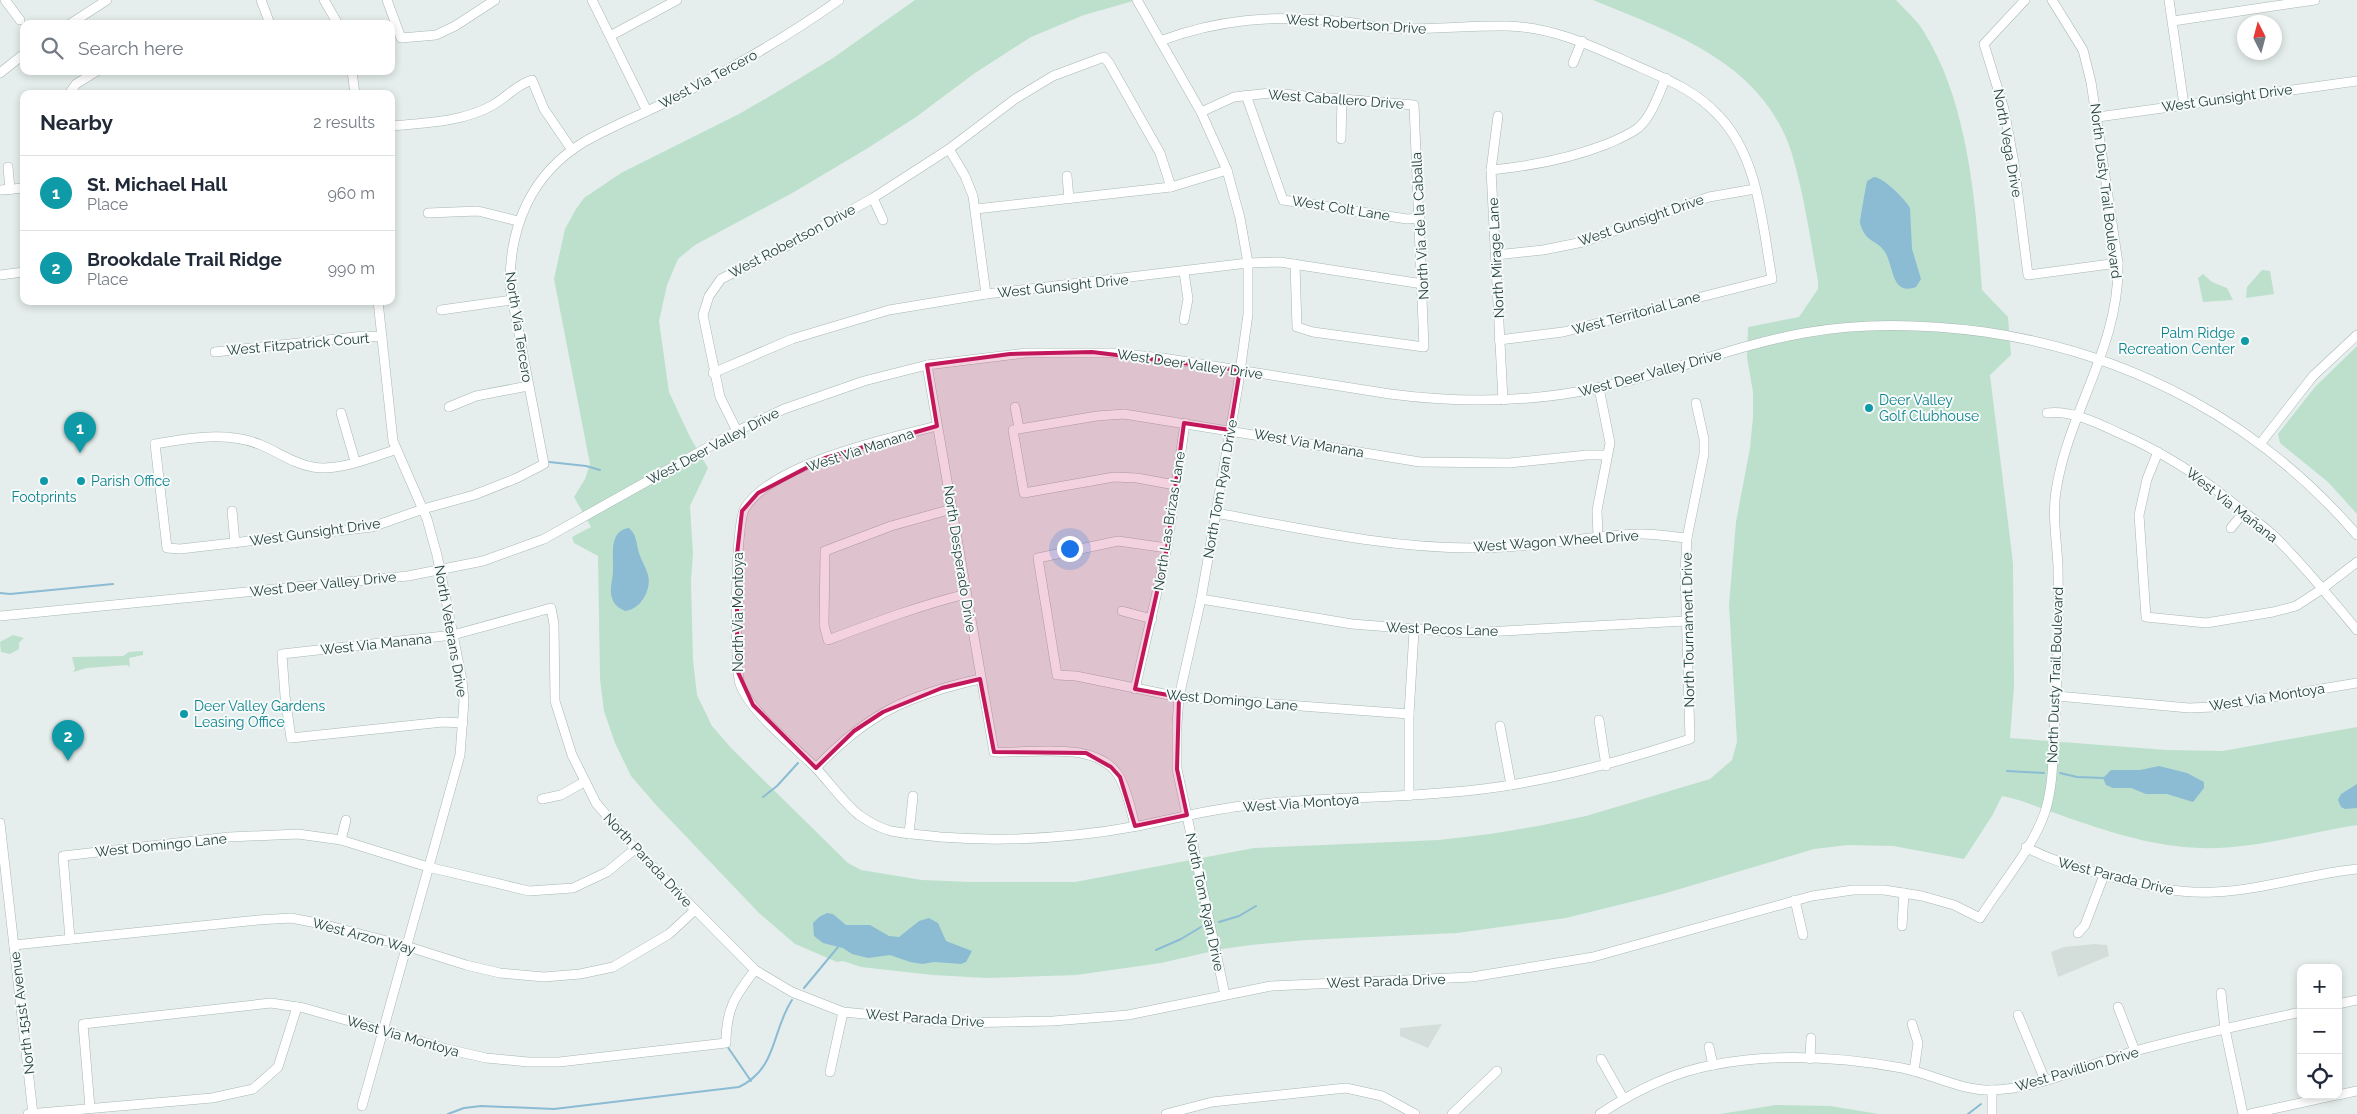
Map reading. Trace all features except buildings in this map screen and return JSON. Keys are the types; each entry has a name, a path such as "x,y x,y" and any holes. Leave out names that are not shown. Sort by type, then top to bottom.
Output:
{"street":[{"path":"4,0 20,20"},
{"path":"76,20 107,0"},
{"path":"260,0 268,20"},
{"path":"324,0 336,20"},
{"path":"386,0 394,20"},
{"path":"592,0 647,111"},
{"path":"610,36 677,0"},
{"name":"West Via Tercero","path":"572,150 586,141 747,60 839,0"},
{"name":"North Tom Ryan Drive","path":"1137,0 1201,112 1227,170 1240,218 1248,263 1248,314 1240,370 1201,599 1178,697 1178,769 1225,995"},
{"name":"North Vega Drive","path":"2026,0 1984,44 1996,81 2012,154 2028,275 2118,263"},
{"name":"North Dusty Trail Boulevard","path":"1980,918 2038,827 2048,802 2057,696 2059,596 2056,493 2059,475 2116,307 2118,263 2098,118 2084,50 2052,0"},
{"path":"2169,0 2184,104"},
{"path":"2173,21 2315,0"},
{"path":"395,23 401,38 436,35 454,26 491,1"},
{"name":"West Robertson Drive","path":"1160,41 1186,31 1222,22 1278,18 1430,29 1506,26 1540,28 1582,41 1666,78 1696,94 1719,115 1741,147 1751,170 1772,279"},
{"path":"1573,63 1582,41"},
{"path":"0,73 20,57"},
{"name":"West Robertson Drive","path":"737,431 720,397 703,315 710,296 721,279 787,246 873,198 949,149 1015,99 1053,76 1104,57 1160,153 1172,187"},
{"path":"72,90 92,75"},
{"path":"353,75 354,90"},
{"path":"1491,170 1561,160 1623,137 1638,128 1648,117 1666,78"},
{"path":"395,125 462,117 493,105 521,84 532,80 544,109 572,150"},
{"name":"West Gunsight Drive","path":"2098,118 2184,104 2357,81"},
{"name":"West Caballero Drive","path":"1201,112 1234,97 1270,92 1414,105"},
{"name":"West Colt Lane","path":"1246,95 1283,200 1407,219 1420,218"},
{"path":"1341,139 1342,98"},
{"name":"North Via de la Caballa","path":"1295,264 1297,327 1313,332 1424,347 1423,284 1414,105"},
{"name":"North Mirage Lane","path":"1498,116 1491,170 1503,400"},
{"path":"949,149 965,176 976,209 986,294"},
{"name":"North Via Tercero","path":"544,464 512,300 510,265 518,221 528,200 554,164 572,150"},
{"path":"8,167 10,190"},
{"path":"976,209 1172,187 1227,170"},
{"path":"1067,176 1069,199"},
{"path":"0,190 20,189"},
{"name":"West Gunsight Drive","path":"1496,255 1543,250 1583,242 1709,197 1755,189"},
{"path":"873,198 883,220"},
{"path":"428,214 478,211 518,221"},
{"name":"West Gunsight Drive","path":"714,373 792,339 851,320 889,310 986,294 1248,263 1295,264 1423,284"},
{"path":"0,275 20,272"},
{"path":"1184,272 1188,299 1184,320"},
{"name":"West Territorial Lane","path":"1499,340 1563,332 1772,279"},
{"path":"441,310 512,300"},
{"name":"North Veterans Drive","path":"362,1106 460,755 463,723 462,680 441,571 422,509 395,450 378,305"},
{"name":"West Deer Valley Drive","path":"0,616 370,580 441,571 501,555 544,538 737,431 784,409 829,392 904,369 1010,354 1092,352 1137,354 1431,399 1503,400 1559,395 1599,388 1754,344 1806,333 1869,326 1938,327 2001,334 2036,341 2099,359 2157,382 2190,398 2260,444 2313,488 2357,535"},
{"path":"2260,444 2313,376 2357,335"},
{"name":"West Fitzpatrick Court","path":"215,352 364,336 382,337"},
{"name":"North Desperado Drive","path":"927,365 994,752 1076,751 1096,757 1119,768 1135,826"},
{"path":"449,407 476,396 528,386"},
{"path":"1598,537 1597,510 1610,443 1609,430 1599,388"},
{"name":"North Tournament Drive","path":"1690,739 1684,572 1687,538 1704,454 1704,439 1696,403"},
{"path":"1015,407 1024,493 1114,477 1137,478 1175,485"},
{"path":"2047,413 2060,412 2079,417"},
{"path":"341,413 355,461 395,450"},
{"name":"West Via Manana","path":"1016,429 1097,416 1124,414 1420,462 1509,463 1587,455 1607,455"},
{"name":"West Via Mañana","path":"2079,417 2110,429 2158,452 2214,487 2273,535 2357,630"},
{"name":"North Las Brizas Lane","path":"1135,689 1167,548 1184,423"},
{"name":"West Via Manana","path":"784,477 825,458 891,437 937,426"},
{"name":"West Gunsight Drive","path":"355,461 333,468 314,468 296,462 260,444 236,437 155,444 167,548 180,549 372,527 422,509 474,495 517,478 544,464"},
{"path":"2158,452 2147,479 2139,515 2146,617 2206,623 2296,606 2357,562"},
{"name":"North Via Montoya","path":"784,477 758,493 742,511 738,554 737,670 741,687 753,705 816,768"},
{"path":"952,509 891,526 825,551 824,625 828,640 889,616 966,594"},
{"path":"232,511 235,543"},
{"path":"2231,528 2244,512"},
{"name":"West Wagon Wheel Drive","path":"1216,513 1322,533 1429,547 1480,548 1548,545 1598,537 1640,534 1687,538"},
{"name":"West Domingo Lane","path":"1167,548 1134,542 1113,541 1038,558 1057,675 1076,676 1178,697 1409,714"},
{"name":"West Pecos Lane","path":"1201,599 1352,624 1414,631 1467,633 1685,621"},
{"name":"West Via Manana","path":"463,723 443,722 291,738 284,696 282,654 453,635 550,608"},
{"name":"North Parada Drive","path":"550,608 554,624 555,702 572,756 596,803 635,849 755,970 792,992 843,1012"},
{"path":"1122,611 1152,619"},
{"path":"1409,796 1409,714 1414,631"},
{"path":"816,768 854,731 883,712 942,688 980,678"},
{"name":"West Via Montoya","path":"2057,696 2197,708 2230,706 2357,683"},
{"path":"1599,720 1606,766"},
{"path":"1500,726 1511,785"},
{"name":"West Via Montoya","path":"816,768 862,817 874,825 888,830 962,839 1032,838 1073,836 1274,802 1409,796 1511,785 1606,766 1690,739"},
{"path":"542,799 561,795 584,782"},
{"path":"909,834 914,796"},
{"path":"341,840 346,820"},
{"name":"North 151st Avenue","path":"0,823 33,1114"},
{"name":"West Domingo Lane","path":"70,939 63,856 269,834 298,834 341,840 428,867 529,891 573,888 607,872 635,849"},
{"name":"West Parada Drive","path":"2026,847 2044,858 2104,875 2180,892 2214,892 2357,869"},
{"path":"2078,933 2085,925 2104,875"},
{"name":"West Parada Drive","path":"843,1012 960,1023 1053,1021 1128,1014 1271,986 1472,977 1525,970 1593,957 1795,900 1853,890 1884,890 1904,893 1954,905 1980,918"},
{"path":"1902,926 1904,893"},
{"path":"1795,900 1803,935"},
{"name":"West Arzon Way","path":"14,945 291,918 322,924 406,946 500,973 544,978 580,974 613,967 669,934 694,910"},
{"name":"West Via Montoya","path":"90,1108 83,1024 271,1004 297,1007 486,1058 528,1062 560,1062 726,1043 730,1007 734,998 755,970"},
{"path":"2221,994 2225,1029 2243,1114"},
{"path":"2342,1003 2357,1000"},
{"path":"2118,1006 2135,1051"},
{"path":"28,1114 212,1098 253,1089 278,1067 297,1007"},
{"path":"830,1072 843,1012"},
{"name":"West Pavillion Drive","path":"1600,1114 1623,1098 1677,1076 1713,1065 1766,1058 1864,1061 1914,1071 1954,1084 1992,1090 2017,1088 2135,1051 2297,1013"},
{"path":"2018,1015 2045,1080"},
{"path":"1912,1024 1918,1043 1914,1071"},
{"path":"1810,1059 1811,1038"},
{"path":"1709,1047 1713,1065"},
{"path":"1601,1059 1623,1098"},
{"path":"1452,1114 1497,1071"},
{"path":"1166,1114 1212,1102 1332,1088 1371,1092 1393,1100 1415,1114"},
{"path":"1992,1090 1992,1114"},
{"path":"2342,1094 2357,1090"},
{"path":"2250,1114 2319,1099"}],"highlighted area":[{"path":"1092,352 1240,370 1230,430 1184,423 1167,548 1135,689 1179,697 1177,769 1187,815 1135,826 1120,777 1111,767 1086,753 994,752 980,679 942,688 883,712 854,731 816,768 753,705 737,670 737,554 742,511 758,493 825,458 937,426 927,365 1010,354"}],"shaded area":[{"path":"2094,944 2107,945 2109,956 2058,977 2051,952 2064,947"},
{"path":"1442,1024 1428,1048 1400,1036 1400,1028"}],"green space":[{"path":"915,0 1137,0 1084,15 1031,37 975,73 916,117 868,148 794,192 695,245 678,259 667,285 659,321 669,392 690,437 708,468 690,506 693,554 691,581 693,660 697,695 712,726 732,749 848,863 861,870 922,880 1075,882 1254,848 1439,840 1490,834 1586,816 1710,779 1732,760 1737,742 1729,605 1736,522 1750,448 1753,417 1753,392 1747,358 1748,327 1799,317 1818,289 1818,281 1800,183 1791,151 1777,120 1759,94 1736,72 1710,54 1653,25 1593,0 1896,0 1911,15 1924,32 1939,60 1961,123 1973,190 1982,290 2008,317 2011,355 1990,375 2013,563 2014,686 2010,738 2167,750 2223,751 2357,727 2357,825 2249,845 2206,848 2184,847 2117,834 2002,796 1992,816 1964,859 1893,846 1848,845 1814,849 1663,894 1566,918 1457,933 1306,940 1251,945 1222,949 1161,963 1076,975 987,978 933,975 861,967 843,961 837,962 795,944 759,913 656,805 631,776 615,743 604,711 600,679 598,556 574,543 572,537 591,527 574,497 585,479 590,464 554,279 565,229 584,198 621,173 739,114 782,89 833,58"},
{"path":"2262,270 2270,271 2274,294 2246,298 2247,287"},
{"path":"2203,274 2212,282 2227,288 2233,300 2203,302 2198,278"},
{"path":"2357,346 2357,514 2328,482 2280,443 2278,434 2315,387"},
{"path":"13,635 24,638 19,643 19,649 10,654 1,652 0,642"},
{"path":"143,651 143,655 129,658 130,667 127,665 87,668 73,672 75,669 72,657 123,656 129,652"},
{"path":"1776,1105 1830,1106 1879,1114 1720,1114"}],"water":[{"path":"1874,177 1883,181 1894,190 1910,208 1912,249 1921,279 1916,287 1908,289 1898,284 1885,252 1879,245 1868,238 1862,229 1860,220 1867,181"},
{"path":"629,528 635,536 649,581 644,598 640,603 625,611 614,603 611,588 615,539 622,530"},
{"path":"2159,766 2187,773 2204,782 2204,788 2193,802 2167,794 2146,794 2131,788 2113,788 2106,785 2103,778 2111,770 2140,770"},
{"path":"2357,784 2357,808 2345,809 2341,807 2338,800 2341,794"},
{"path":"827,913 833,914 846,925 870,925 889,936 899,937 919,921 929,918 938,923 946,941 972,951 966,962 961,964 934,962 923,964 890,955 868,958 852,954 843,948 823,943 814,936 813,923"}],"waterway":[{"path":"549,462 586,466 600,470"},
{"path":"0,593 10,594 113,584"},
{"path":"763,797 777,786 798,763"},
{"path":"2007,771 2044,773"},
{"path":"2060,773 2077,777 2104,778"},
{"path":"1219,922 1239,916 1256,906"},
{"path":"1156,950 1181,939 1201,927"},
{"path":"804,988 838,947"},
{"path":"448,1114 464,1108 481,1106 554,1109 739,1087 752,1079 761,1070 772,1048 785,1012 792,1000"},
{"path":"727,1046 751,1081"},
{"path":"1968,1114 1981,1104"}],"place":[{"name":"Palm Ridge Recreation Center","path":"2245,341"},
{"name":"Deer Valley Golf Clubhouse","path":"1869,408"},
{"name":"St. Michael Hall","path":"80,453"},
{"name":"Footprints","path":"44,481"},
{"name":"Parish Office","path":"81,481"},
{"name":"Deer Valley Gardens Leasing Office","path":"184,714"},
{"name":"Brookdale Trail Ridge","path":"68,761"}]}
